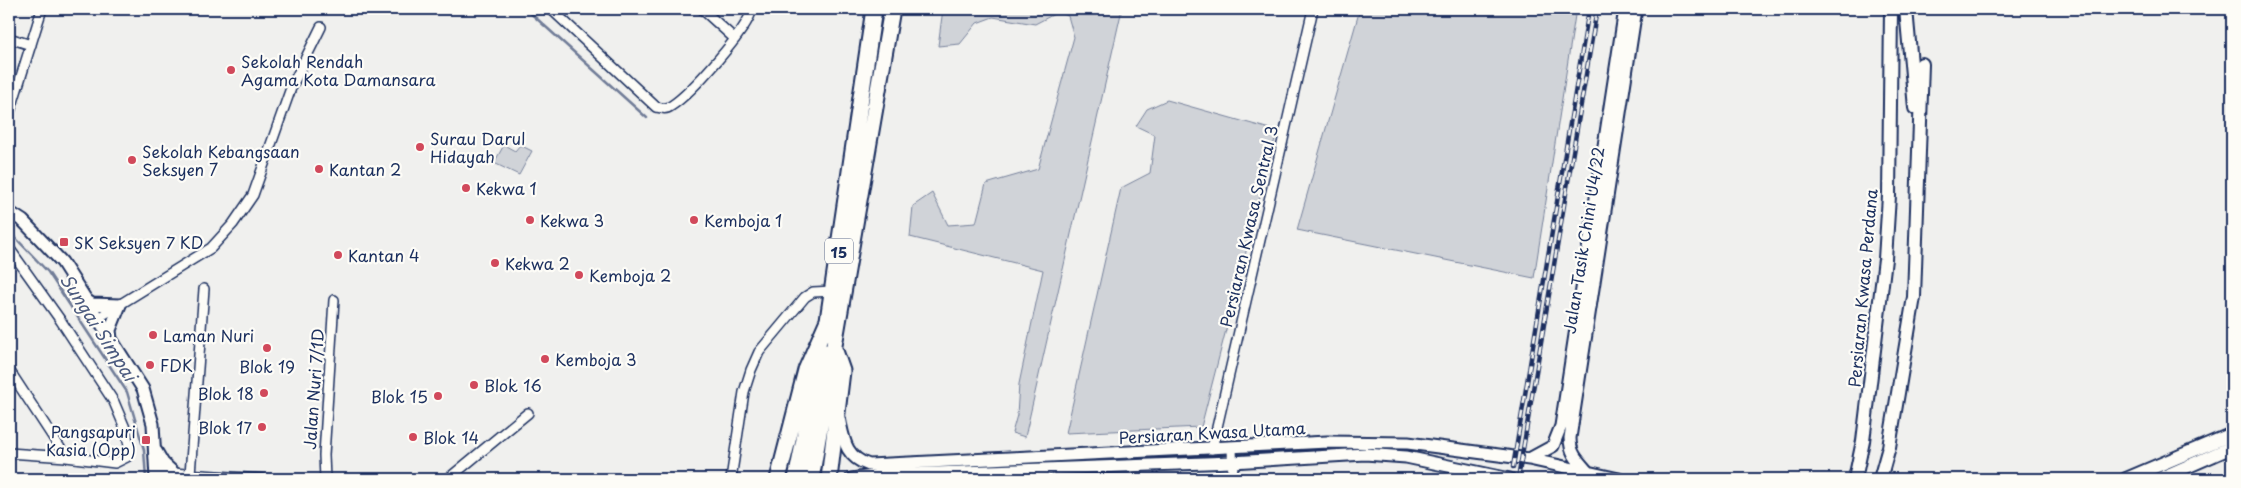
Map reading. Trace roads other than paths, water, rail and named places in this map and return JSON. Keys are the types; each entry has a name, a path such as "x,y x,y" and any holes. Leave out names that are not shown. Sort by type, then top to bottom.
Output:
{"highway":[{"name":"15","path":"829,479 842,370 835,349 892,9"},
{"name":"15","path":"778,479 806,370 828,320 875,11"},
{"path":"811,479 828,320"},
{"path":"796,479 819,397 835,349"}],"main road":[{"path":"1906,9 1914,102 1920,140"},
{"name":"Persiaran Kwasa Perdana","path":"1854,479 1863,441 1885,259 1889,196 1891,15"},
{"path":"1887,479 1889,447 1914,297 1922,64"},
{"path":"2126,479 2232,434"},
{"path":"1880,479 1889,447"},
{"path":"2159,479 2232,447"}],"street":[{"path":"9,114 42,9"},
{"path":"551,9 656,107 664,109 670,107 683,95 736,39 746,26 752,9"},
{"path":"702,9 736,39"},
{"name":"Persiaran Kwasa Sentral 3","path":"1212,449 1313,9"},
{"name":"Jalan Tasik Chini U4/22","path":"1529,459 1553,446 1560,426 1625,9"},
{"name":"Jalan Tasik Chini U4/22","path":"1587,471 1575,458 1570,448 1570,438 1636,9"},
{"path":"1884,9 1891,15"},
{"path":"98,318 211,248 233,224 253,195 291,88 321,27"},
{"path":"9,38 31,45"},
{"path":"9,212 23,221 59,258 143,389 153,424 156,476 190,474 264,479"},
{"path":"9,248 45,298 114,402 127,436 129,451 127,456 115,463 9,453"},
{"path":"190,474 204,289"},
{"path":"731,479 744,392 759,352 805,297 813,292 833,291"},
{"path":"86,300 92,304 120,305"},
{"name":"Jalan Nuri 7/1D","path":"325,479 324,455 334,300"},
{"path":"112,340 110,330 120,305"},
{"path":"9,370 66,457"},
{"path":"448,479 528,413"},
{"name":"Persiaran Kwasa Utama","path":"838,414 846,449 858,462 869,465 1327,442 1408,443 1529,459 1619,479"},
{"path":"1232,448 1233,479"},
{"path":"155,450 171,476"},
{"name":"Persiaran Kwasa Utama","path":"851,479 881,474 1232,462 1373,454 1406,457 1510,479"}],"waterway":[{"path":"526,9 647,118"},
{"name":"Sungai Simpai","path":"9,231 48,272 127,392 144,450 146,479"}],"railway":[{"path":"1513,467 1589,9"},
{"path":"1518,479 1597,9"}],"place":[{"name":"Sekolah Rendah Agama Kota Damansara","path":"231,70"},
{"name":"Surau Darul Hidayah","path":"420,147"},
{"name":"Sekolah Kebangsaan Seksyen 7","path":"132,160"},
{"name":"Kantan 2","path":"319,169"},
{"name":"Kekwa 1","path":"466,188"},
{"name":"Kekwa 3","path":"530,220"},
{"name":"Kemboja 1","path":"694,220"},
{"name":"SK Seksyen 7 KD","path":"64,242"},
{"name":"Kantan 4","path":"338,255"},
{"name":"Kekwa 2","path":"495,263"},
{"name":"Kemboja 2","path":"579,275"},
{"name":"Laman Nuri","path":"153,335"},
{"name":"Blok 19","path":"267,348"},
{"name":"Kemboja 3","path":"545,359"},
{"name":"FDK","path":"150,365"},
{"name":"Blok 16","path":"474,385"},
{"name":"Blok 18","path":"264,393"},
{"name":"Blok 15","path":"438,396"},
{"name":"Blok 17","path":"262,427"},
{"name":"Blok 14","path":"413,437"},
{"name":"Pangsapuri Kasia (Opp)","path":"146,440"}]}
